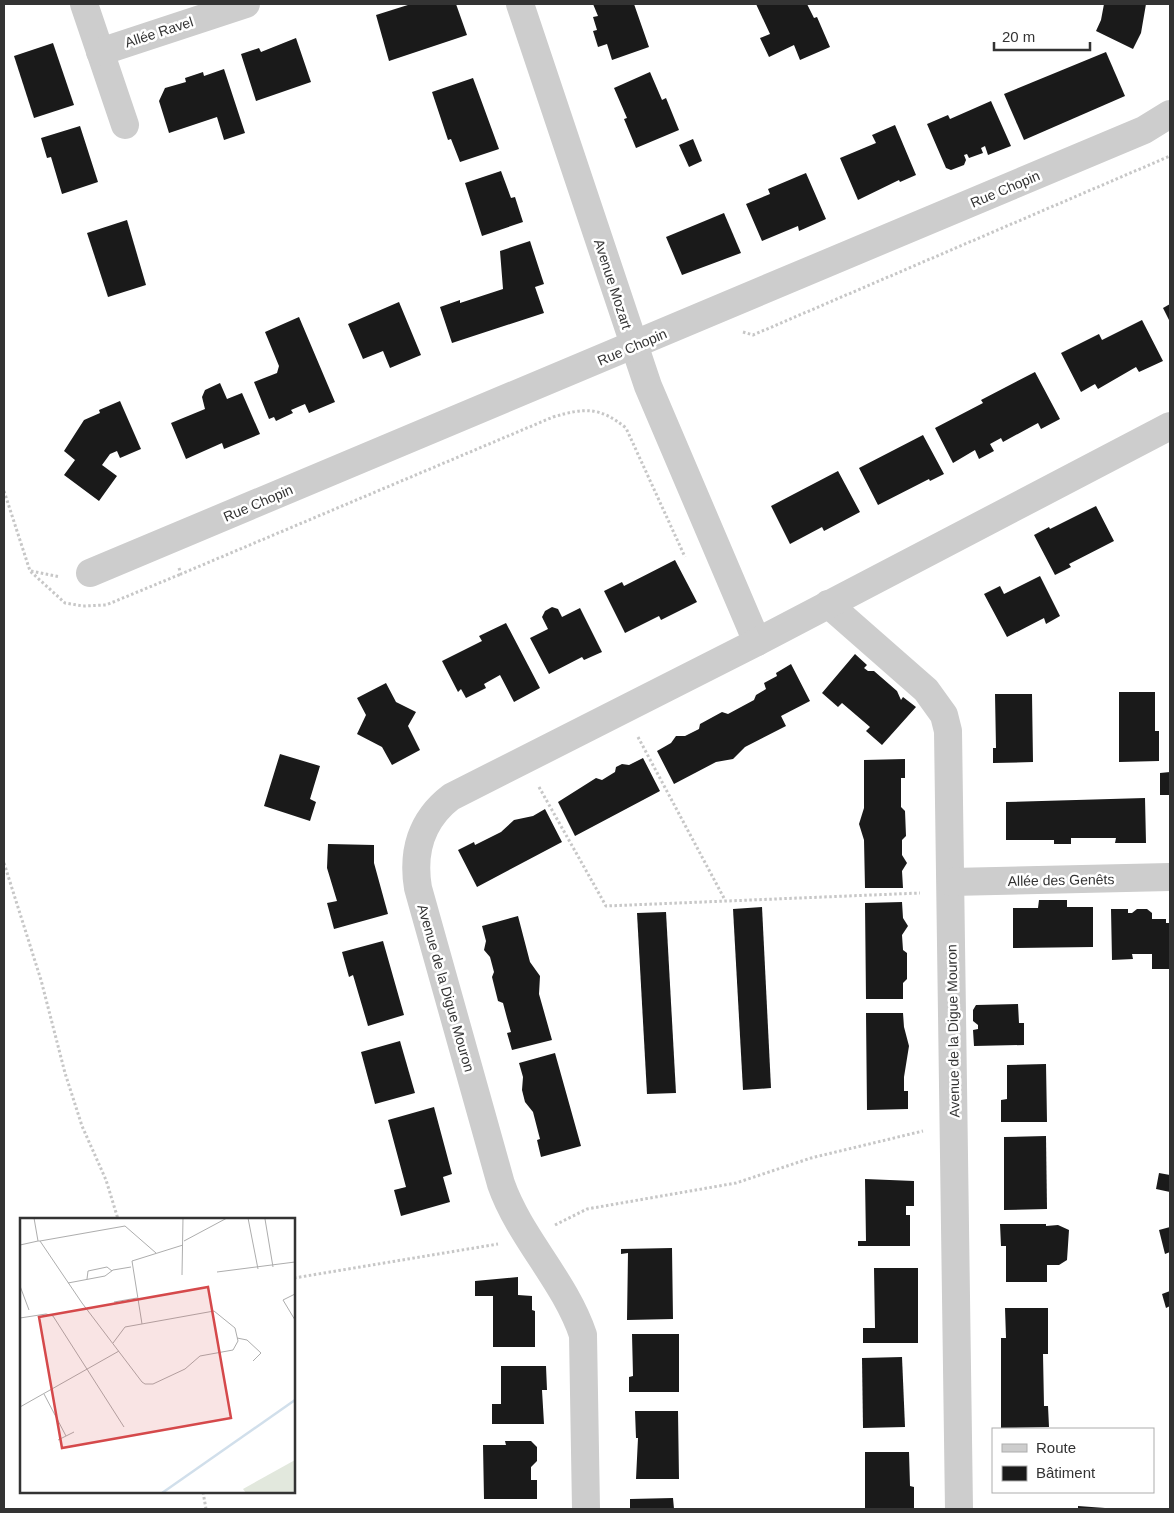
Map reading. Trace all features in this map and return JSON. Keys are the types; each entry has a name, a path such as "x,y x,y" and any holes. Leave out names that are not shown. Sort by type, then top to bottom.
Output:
{"street":[{"path":"84,4 125,125"},
{"name":"Allée Ravel","path":"100,52 246,4"},
{"name":"Avenue Mozart","path":"520,4 633,346 667,434 757,642"},
{"name":"Rue Chopin","path":"90,573 1144,130 1170,114"},
{"name":"Avenue de la Digue Mouron","path":"586,1509 583,1335 574,1313 512,1212 502,1184 418,888 415,872 423,830 440,806 451,797 757,642 1170,426"},
{"name":"Avenue de la Digue Mouron","path":"828,604 926,690 944,715 948,731 959,1509"},
{"name":"Allée des Genêts","path":"951,882 1170,877"}],"path":[{"path":"723,308 738,331 753,335 1170,156"},
{"path":"172,538 181,574 553,417 574,411 593,410 611,416 626,428 686,559"},
{"path":"624,710 725,900"},
{"path":"524,760 606,906 927,893 951,882"},
{"path":"4,863 41,980 65,1073 76,1100 82,1126 106,1180 118,1218"},
{"path":"295,1278 528,1239 587,1208 736,1183 821,1156 918,1132 954,1128"},
{"path":"203,1493 206,1509"}],"building":[{"path":"411,4 456,4 467,35 389,61 376,15"},
{"path":"593,4 634,4 649,47 612,60 607,44 598,47 593,31 597,30 593,17 598,16"},
{"path":"756,4 807,4 814,18 817,17 830,47 800,60 794,45 769,57 760,38 770,34"},
{"path":"1104,4 1146,4 1141,33 1133,49 1096,31 1101,20"},
{"path":"296,38 311,82 256,101 241,54 259,48 261,52"},
{"path":"53,43 74,105 34,118 14,56"},
{"path":"1106,52 1125,96 1024,140 1004,94"},
{"path":"224,69 245,133 224,140 217,117 169,133 159,101 165,88 186,82 185,78 203,72 204,76"},
{"path":"650,72 662,100 666,98 679,130 636,148 624,119 627,118 614,88"},
{"path":"473,78 499,149 460,162 451,139 448,140 432,92"},
{"path":"991,101 1011,146 988,155 985,146 981,148 983,153 969,158 967,154 964,155 966,160 964,165 951,170 946,168 927,124 948,115 950,119"},
{"path":"895,125 916,175 900,182 899,180 858,200 840,158 876,143 872,135"},
{"path":"80,126 98,182 62,194 51,157 47,158 41,138"},
{"path":"693,139 702,161 689,167 679,145"},
{"path":"501,171 511,198 515,197 523,222 482,236 465,183"},
{"path":"806,173 826,219 799,231 798,226 762,241 746,204 770,194 768,189"},
{"path":"724,213 741,253 682,275 666,237"},
{"path":"127,220 146,285 108,297 87,233"},
{"path":"530,241 544,284 535,287 544,313 452,343 440,307 460,300 460,303 503,289 500,251"},
{"path":"399,302 421,355 390,368 383,351 363,359 348,324"},
{"path":"1170,304 1170,322 1163,308"},
{"path":"299,317 335,402 309,413 305,404 291,410 293,413 276,421 274,417 269,419 254,382 277,373 279,366 265,332"},
{"path":"1142,320 1163,361 1139,372 1136,367 1098,389 1095,384 1081,392 1061,353 1099,334 1102,340"},
{"path":"1035,372 1060,419 1041,429 1038,423 1003,442 1001,438 990,444 994,451 979,459 975,450 953,463 935,428 983,403 981,400"},
{"path":"220,383 227,399 242,393 260,434 224,449 222,443 186,459 171,423 205,409 202,397 205,390"},
{"path":"120,401 141,449 120,458 117,451 110,454 102,465 117,476 99,501 64,475 75,460 64,451 84,420 100,413 99,410"},
{"path":"923,435 944,474 930,481 929,479 878,505 859,468"},
{"path":"838,471 860,512 824,531 822,527 790,544 771,506"},
{"path":"1096,506 1114,541 1069,564 1071,567 1055,575 1034,535"},
{"path":"675,560 697,602 661,620 659,616 625,633 604,591 622,582 624,586"},
{"path":"1040,576 1060,616 1046,624 1044,618 1007,637 984,594 1000,586 1004,594"},
{"path":"552,607 558,609 562,617 580,608 602,652 584,660 582,657 549,674 530,638 548,629 542,617 545,611"},
{"path":"506,623 540,688 514,702 500,675 484,684 486,688 466,698 461,689 458,692 442,661 482,641 479,636"},
{"path":"855,654 867,665 864,668 868,671 874,671 897,691 901,700 903,697 916,707 882,745 866,731 870,727 842,703 838,707 822,693"},
{"path":"791,664 810,701 781,716 786,726 745,747 733,759 716,762 674,784 657,751 671,743 676,736 685,736 699,729 700,724 722,712 728,714 754,700 756,695 766,689 764,683 777,676 776,673"},
{"path":"386,683 396,702 416,712 408,726 420,750 392,765 382,747 357,734 366,715 357,698"},
{"path":"1119,692 1155,692 1155,731 1159,731 1159,761 1119,762"},
{"path":"995,694 1032,694 1033,762 993,763 993,748 996,748"},
{"path":"280,754 320,766 310,799 316,802 310,821 264,806"},
{"path":"643,758 660,791 575,836 558,802 596,778 602,780 615,772 616,767 622,764 629,765"},
{"path":"905,759 905,778 901,778 901,807 905,811 906,836 902,840 902,855 907,863 902,871 903,888 865,888 864,840 859,824 864,808 864,760"},
{"path":"1170,772 1170,795 1160,795 1160,773"},
{"path":"1145,798 1146,843 1115,843 1116,838 1071,838 1071,844 1054,844 1054,840 1006,840 1006,802"},
{"path":"545,809 562,842 477,887 458,850 474,842 475,845 501,832 514,820 533,816"},
{"path":"328,844 374,845 374,863 388,914 334,929 327,903 337,901 327,868"},
{"path":"1039,900 1067,900 1067,907 1093,907 1093,947 1013,948 1013,908 1038,908"},
{"path":"902,902 903,918 908,926 902,935 903,950 907,953 907,979 903,983 903,999 866,999 865,903"},
{"path":"762,907 771,1088 743,1090 733,909"},
{"path":"1111,909 1128,909 1128,913 1132,913 1137,909 1147,909 1152,913 1152,919 1166,919 1166,923 1170,923 1170,969 1152,969 1152,954 1132,954 1133,959 1112,960"},
{"path":"666,912 676,1093 647,1094 637,913"},
{"path":"518,916 530,962 540,976 539,994 552,1040 512,1050 507,1033 511,1032 503,1003 498,1001 492,977 494,972 490,957 484,950 486,941 482,926"},
{"path":"383,941 404,1015 368,1026 353,975 349,977 342,952"},
{"path":"1018,1004 1019,1023 1024,1023 1024,1045 974,1046 973,1030 978,1029 978,1025 973,1021 973,1010 976,1005"},
{"path":"866,1013 903,1013 904,1027 909,1046 904,1077 904,1091 908,1091 908,1109 867,1110"},
{"path":"400,1041 415,1093 375,1104 361,1052"},
{"path":"555,1053 581,1146 541,1157 537,1140 540,1139 533,1112 525,1102 522,1090 523,1077 519,1063"},
{"path":"1046,1064 1047,1122 1001,1122 1001,1100 1007,1099 1007,1065"},
{"path":"434,1107 452,1174 443,1177 450,1202 401,1216 394,1190 406,1187 388,1120"},
{"path":"1046,1136 1047,1209 1004,1210 1004,1137"},
{"path":"1159,1173 1170,1175 1170,1192 1156,1189"},
{"path":"865,1179 914,1181 914,1206 906,1206 906,1215 910,1215 910,1246 858,1246 858,1241 866,1241"},
{"path":"1000,1224 1058,1225 1069,1230 1067,1260 1059,1265 1047,1265 1047,1282 1006,1282 1006,1246 1001,1246"},
{"path":"1170,1227 1170,1252 1165,1254 1159,1230"},
{"path":"672,1248 673,1319 627,1320 628,1253 621,1254 621,1249"},
{"path":"874,1268 918,1268 918,1343 863,1343 863,1328 875,1328"},
{"path":"518,1277 518,1295 532,1296 532,1310 535,1311 535,1347 493,1347 493,1296 475,1296 475,1281"},
{"path":"1170,1291 1170,1306 1166,1308 1162,1294"},
{"path":"1005,1308 1048,1308 1048,1354 1043,1354 1044,1406 1048,1406 1049,1427 1001,1428 1001,1338 1006,1338"},
{"path":"632,1334 679,1334 679,1392 629,1392 629,1377 633,1376"},
{"path":"902,1357 905,1427 863,1428 862,1358"},
{"path":"501,1366 546,1366 547,1390 542,1390 544,1424 492,1424 492,1404 501,1404"},
{"path":"635,1411 678,1411 679,1479 636,1479 638,1438 636,1438"},
{"path":"505,1441 531,1441 537,1447 537,1461 531,1467 531,1480 537,1480 537,1499 484,1499 483,1445 506,1445"},
{"path":"865,1452 909,1452 910,1486 914,1487 914,1509 865,1509"},
{"path":"673,1498 674,1509 630,1509 630,1499"},
{"path":"1078,1506 1105,1508 1105,1509 1078,1509"}]}
